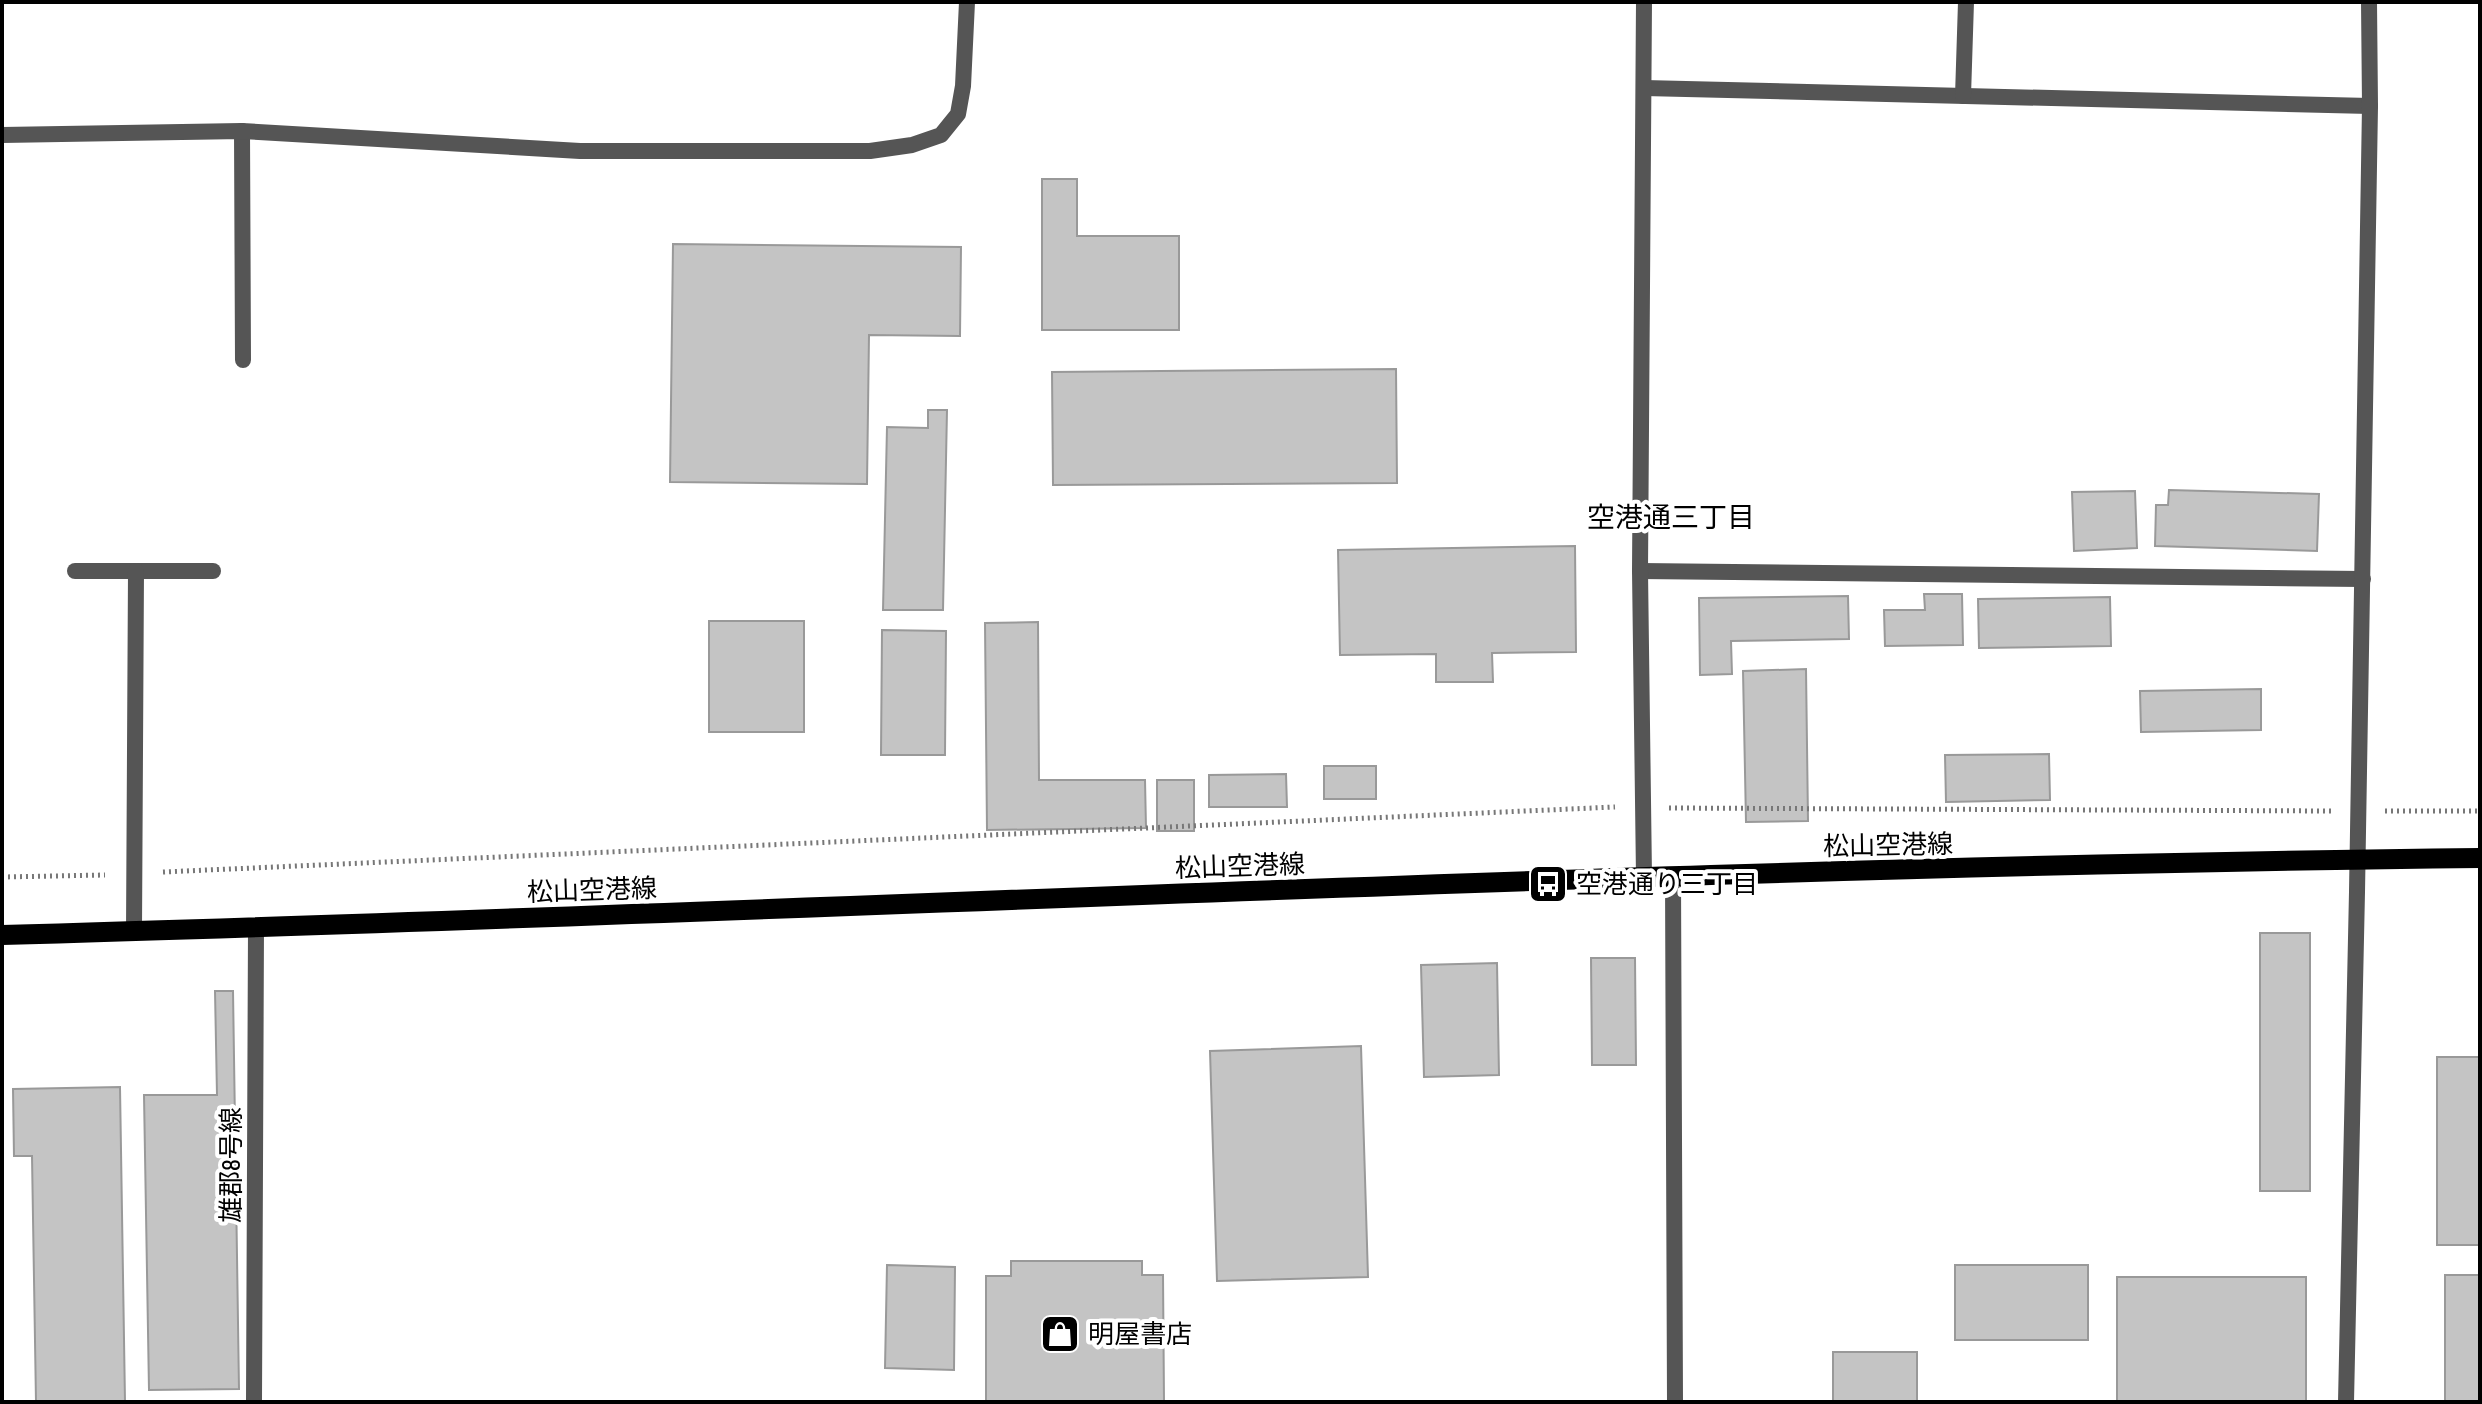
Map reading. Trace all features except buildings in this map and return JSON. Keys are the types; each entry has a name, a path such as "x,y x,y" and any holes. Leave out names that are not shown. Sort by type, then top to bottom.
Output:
{"main road":[{"name":"松山空港線","path":"2,935 1644,877 2480,858"}],"street":[{"path":"2,135 242,131 580,151 870,151 912,145 941,135 958,114 963,86 967,2"},
{"path":"1644,2 1640,571 1644,877"},
{"path":"1963,96 1966,2"},
{"path":"2346,1402 2363,579 2369,2"},
{"path":"1644,88 2370,106"},
{"path":"242,131 243,360"},
{"path":"75,571 213,571"},
{"path":"134,931 136,571"},
{"path":"1640,571 2363,579"},
{"path":"1673,877 1675,1402"},
{"name":"雄郡8号線","path":"254,1402 256,928"}],"path":[{"path":"2,877 784,846 1585,807 2480,811"}],"place":[{"name":"空港通り三丁目","path":"1548,884"},
{"name":"明屋書店","path":"1060,1334"}],"district":[{"name":"空港通三丁目","path":"1671,517"}]}
